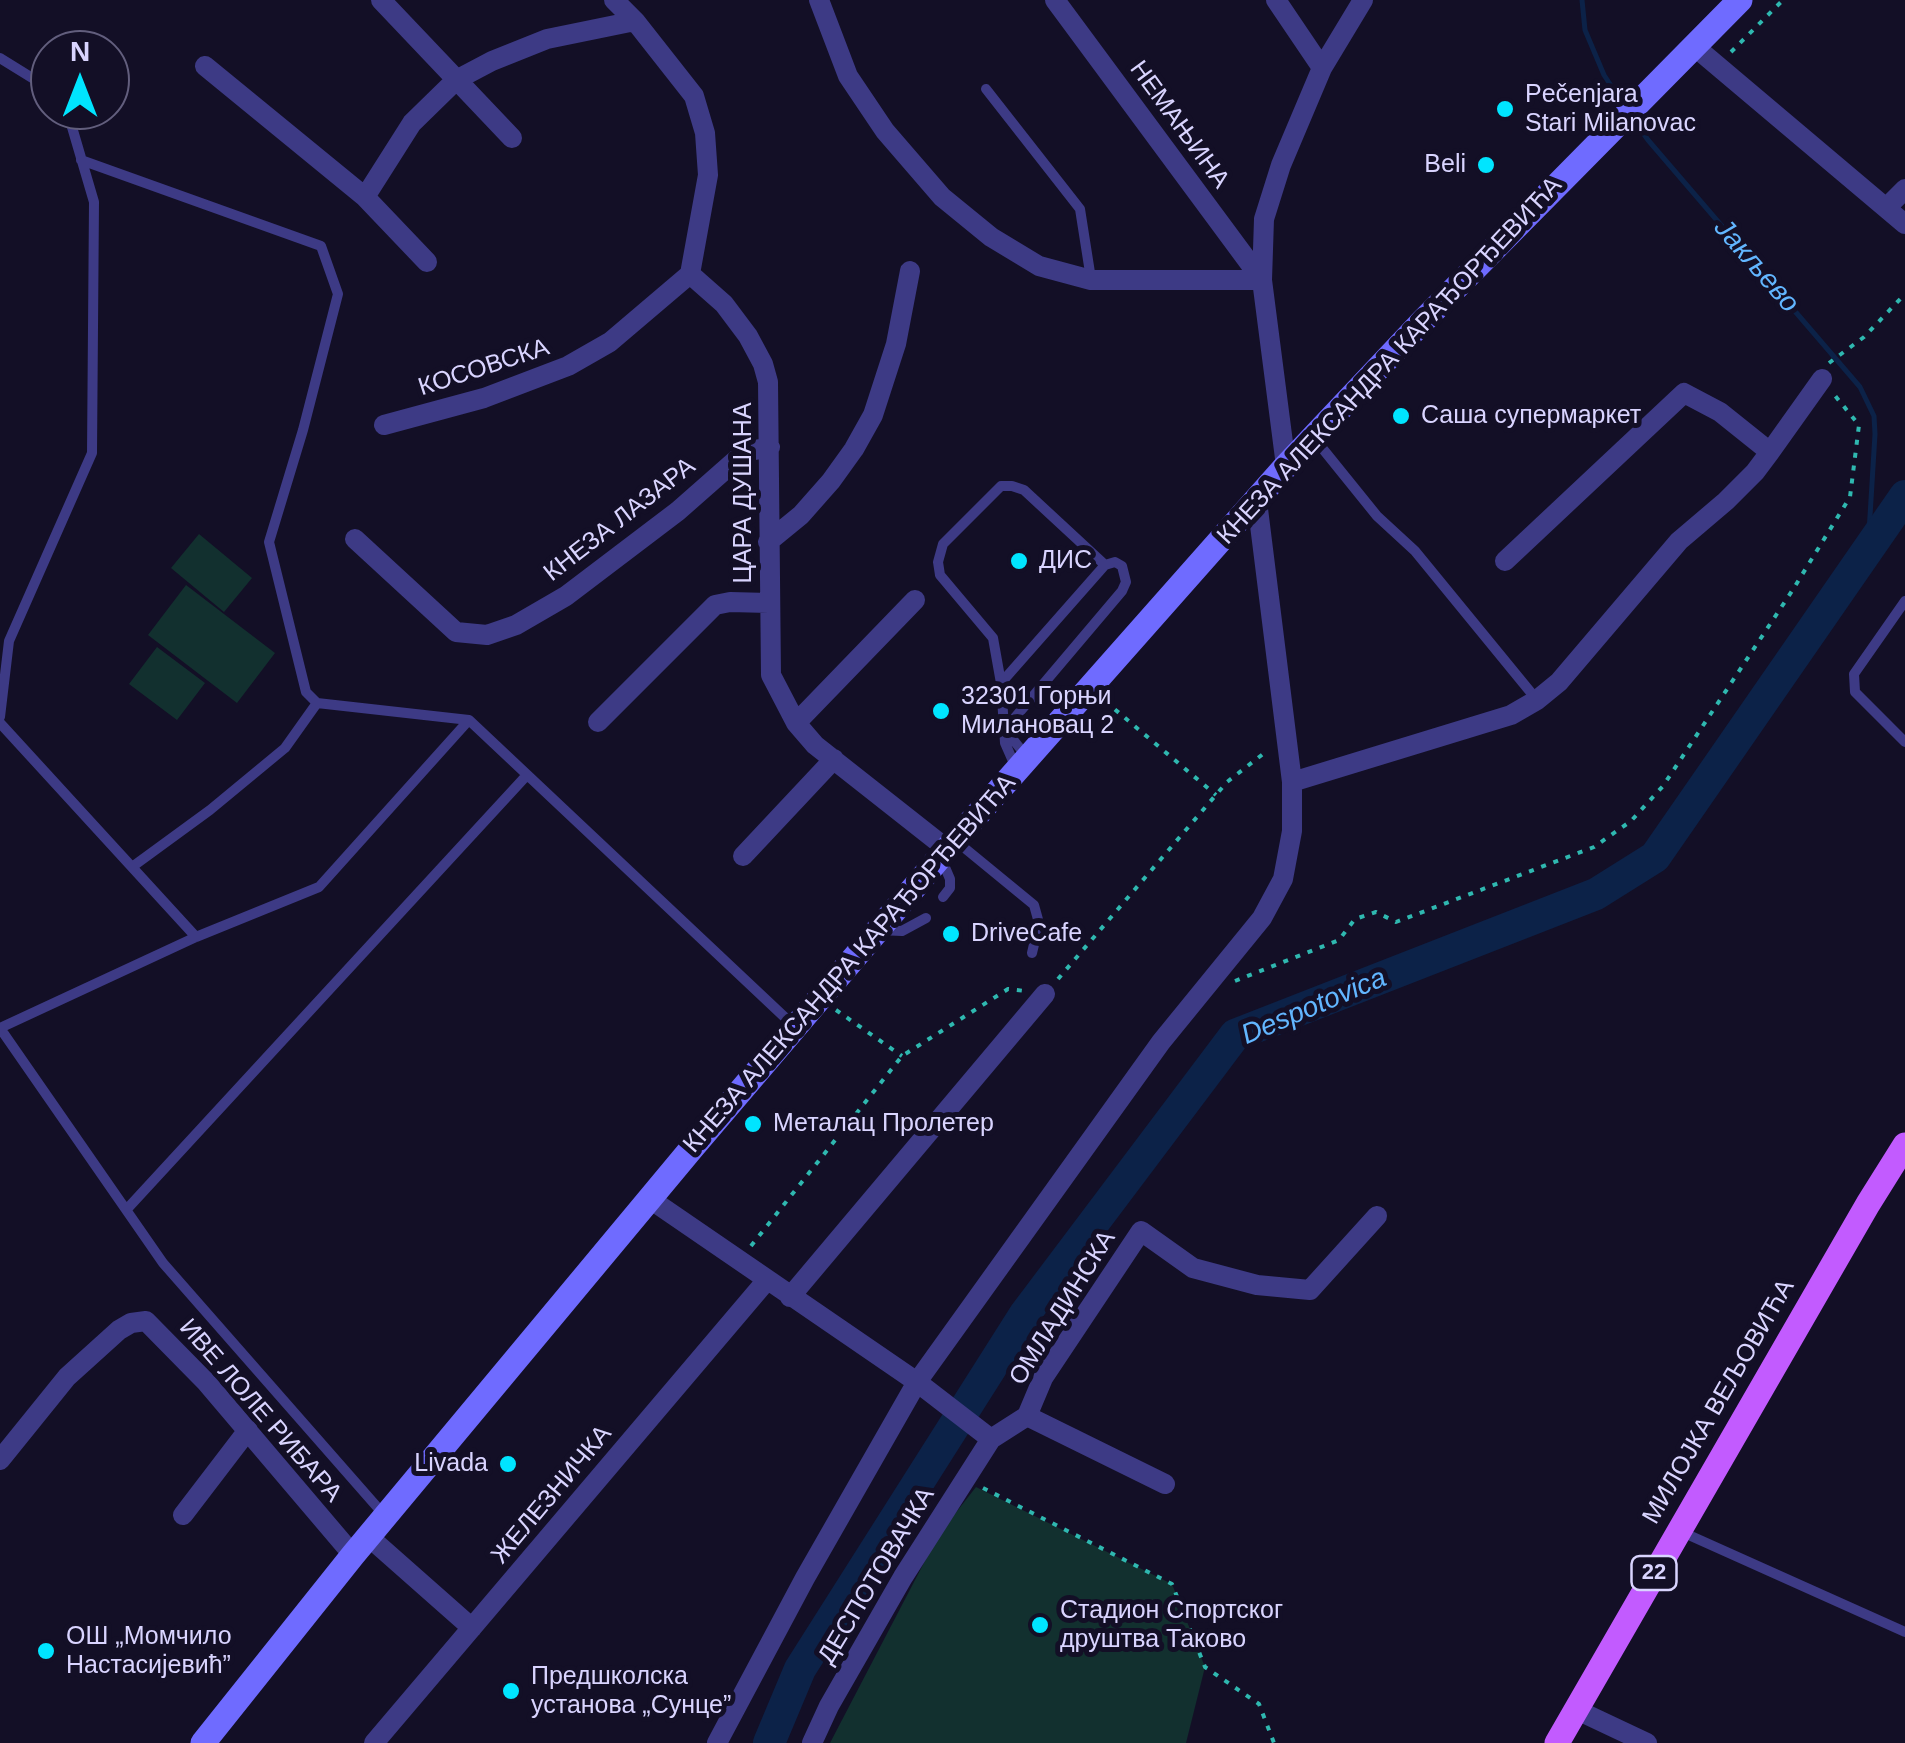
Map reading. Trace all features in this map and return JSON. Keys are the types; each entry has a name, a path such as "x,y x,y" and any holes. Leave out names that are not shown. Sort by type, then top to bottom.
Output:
{"main road":[{"name":"МИЛОЈКА ВЕЉОВИЋА","path":"1558,1743 1905,1146"}],"street":[{"path":"381,0 512,138"},
{"path":"614,0 694,96 705,134 708,175 690,274"},
{"path":"820,0 848,76 885,131 942,197 991,237 1039,266 1091,280 1262,280"},
{"name":"НЕМАЊИНА","path":"1055,0 1262,280"},
{"path":"1276,0 1322,68"},
{"path":"1286,466 1262,280 1264,219 1281,165 1322,68 1363,0"},
{"name":"КНЕЗА АЛЕКСАНДРА КАРАЂОРЂЕВИЋА","path":"203,1743 369,1536 794,1026 947,849 1313,437 1740,0"},
{"path":"365,196 412,123 456,80 547,38 635,21"},
{"path":"1694,46 1905,224"},
{"path":"205,66 365,196 428,262"},
{"path":"1886,208 1905,189"},
{"path":"768,542 801,515 831,481 873,415 896,344 910,271"},
{"name":"КОСОВСКА","path":"384,425 484,398 568,366 610,342 690,274"},
{"name":"ЦАРА ДУШАНА","path":"690,274 724,304 763,364 770,399 770,675 796,723 834,759 947,849"},
{"path":"1292,782 1511,715 1536,700 1559,682 1679,541 1746,482 1826,370"},
{"path":"1505,561 1684,392 1720,412 1770,452"},
{"name":"КНЕЗА ЛАЗАРА","path":"355,539 456,632 486,635 516,625 566,596 678,512 745,452 770,447"},
{"path":"717,1743 917,1382 1160,1042 1262,918 1284,879 1292,831 1292,782 1256,501"},
{"path":"796,723 914,600"},
{"path":"598,722 715,605 769,603"},
{"path":"743,856 834,759"},
{"path":"790,1296 1045,994"},
{"path":"650,1199 917,1382 986,1434"},
{"name":"ОМЛАДИНСКА","path":"986,1434 1028,1416 1043,1378 1141,1231 1193,1268 1257,1285 1310,1290 1377,1216"},
{"name":"ЖЕЛЕЗНИЧКА","path":"374,1743 767,1280"},
{"name":"ИВЕ ЛОЛЕ РИБАРА","path":"0,1460 67,1377 119,1330 146,1321 248,1430 472,1628"},
{"path":"1028,1416 1165,1484"},
{"path":"182,1516 248,1430"},
{"name":"ДЕСПОТОВАЧКА","path":"812,1743 903,1577 966,1479 986,1434"},
{"path":"1576,1710 1648,1743"}],"lane":[{"path":"0,58 30,77"},
{"path":"986,89 1080,209 1091,280"},
{"path":"73,130 94,202 92,454 9,641 0,720 196,937"},
{"path":"81,160 321,246 338,294 269,542 306,692 317,703 469,720 794,1026"},
{"path":"1313,437 1377,516 1414,551 1536,700"},
{"path":"1023,764 1005,743 993,638 940,576 938,562 943,544 1001,486 1012,486 1024,490 1105,565"},
{"path":"1001,683 1105,565 1115,562 1122,566 1126,582 1122,590 1012,721 1011,737 1023,764"},
{"path":"1905,602 1854,674 1855,692 1905,742"},
{"path":"132,867 285,748 317,703"},
{"path":"369,1536 163,1263 0,1028 196,937 319,887 469,720"},
{"path":"126,1209 527,775"},
{"path":"943,897 950,888 947,849"},
{"path":"947,849 1034,905 1040,923 1032,953"},
{"path":"878,930 902,931 926,918"},
{"path":"1680,1532 1905,1632"}],"path":[{"path":"1717,66 1783,0"},
{"path":"1235,981 1340,940 1355,920 1376,912 1396,922 1594,847 1631,821 1663,786 1850,497 1859,426 1826,370 1843,349 1864,337 1905,294"},
{"path":"1102,699 1216,795"},
{"path":"739,1260 902,1056 1008,989 1045,994 1216,795 1263,754"},
{"path":"819,997 902,1056"},
{"path":"966,1479 1172,1584 1205,1667 1259,1704 1274,1743"}],"green space":[{"path":"199,534 252,578 224,612 171,568"},
{"path":"186,585 275,653 237,703 148,635"},
{"path":"157,647 205,683 177,720 129,684"},
{"name":"Стадион Спортског друштва Таково","path":"976,1487 1172,1584 1205,1667 1186,1743 830,1743 939,1534"}],"waterway":[{"name":"Јакљево","path":"1582,0 1585,30 1604,75 1625,107"},
{"name":"Јакљево","path":"1634,120 1860,387 1874,416 1875,434 1868,549"},
{"name":"Despotovica","path":"769,1743 800,1669 1025,1314 1235,1035 1596,894 1655,857 1905,496"}],"place":[{"name":"Pečenjara Stari Milanovac","path":"1505,109"},
{"name":"Beli","path":"1486,165"},
{"name":"Саша супермаркет","path":"1401,416"},
{"name":"ДИС","path":"1019,561"},
{"name":"32301 Горњи Милановац 2","path":"941,711"},
{"name":"DriveCafe","path":"951,934"},
{"name":"Металац Пролетер","path":"753,1124"},
{"name":"Livada","path":"508,1464"},
{"name":"Стадион Спортског друштва Таково","path":"1040,1625"},
{"name":"ОШ „Момчило Настасијевић”","path":"46,1651"},
{"name":"Предшколска установа „Сунце”","path":"511,1691"}]}
